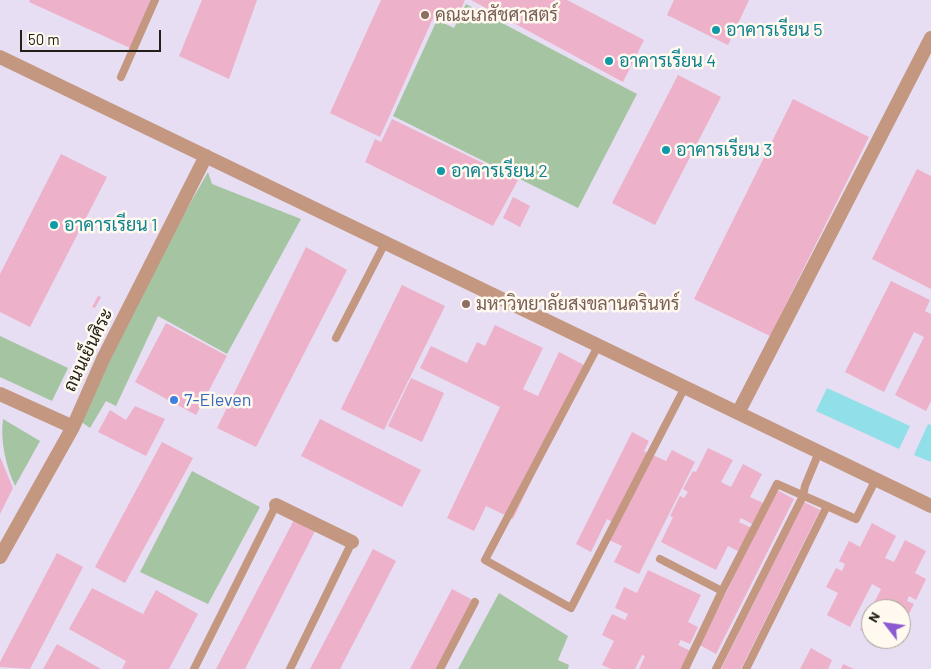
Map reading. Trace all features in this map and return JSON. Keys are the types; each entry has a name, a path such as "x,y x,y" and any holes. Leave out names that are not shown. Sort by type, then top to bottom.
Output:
{"street":[{"path":"738,413 931,38"},
{"path":"0,57 931,506"},
{"name":"ถนนเย็นศิระ","path":"0,557 73,427 103,359 206,156"},
{"path":"0,394 73,427"},
{"path":"276,505 352,542"}],"lane":[{"path":"121,77 155,0"},
{"path":"336,338 385,243"},
{"path":"598,346 485,560 571,608 685,387"},
{"path":"716,669 804,496 805,486 819,452"},
{"path":"685,669 722,590 776,484 856,520 876,479"},
{"path":"194,669 276,505"},
{"path":"746,669 827,506"},
{"path":"290,669 352,542"},
{"path":"660,558 722,590"},
{"path":"440,669 475,602"}],"shaded area":[{"name":"มหาวิทยาลัยสงขลานครินทร์","path":"0,0 931,0 931,669 0,669"}],"green space":[{"path":"466,4 637,94 578,208 393,116 437,20 454,28"},
{"path":"208,172 212,184 301,219 227,354 158,316 116,406 106,401 90,428 80,421 94,389 141,295"},
{"path":"0,336 68,368 52,401 0,377"},
{"path":"3,419 40,441 15,486 4,453"},
{"path":"192,471 260,507 208,604 140,572"},
{"path":"499,593 568,636 558,660 569,665 568,669 458,669"}],"water":[{"path":"827,388 910,426 899,449 816,411"},
{"path":"928,424 931,425 931,462 914,455"}],"building":[{"path":"30,0 151,0 130,48 29,2"},
{"path":"202,0 257,0 229,79 179,56"},
{"path":"381,0 465,0 454,24 434,16 380,137 330,113"},
{"name":"อาคารเรียน 4","path":"471,0 567,0 644,40 623,82"},
{"name":"อาคารเรียน 5","path":"674,0 749,0 728,45 667,15"},
{"name":"อาคารเรียน 3","path":"678,75 721,97 655,225 612,203"},
{"path":"793,99 869,137 770,336 694,299"},
{"name":"อาคารเรียน 2","path":"392,119 518,180 493,226 365,162 375,139 381,142"},
{"name":"อาคารเรียน 1","path":"61,154 107,177 30,327 0,312 0,274"},
{"path":"917,169 931,176 931,289 872,259"},
{"path":"513,197 530,206 520,227 503,218"},
{"path":"306,247 347,270 256,447 217,428"},
{"path":"891,281 930,300 925,311 931,314 931,401 926,411 895,395 924,337 914,332 884,392 845,372"},
{"path":"402,285 445,306 384,430 341,409"},
{"path":"98,296 101,297 95,308 92,307"},
{"path":"166,323 227,356 196,415 135,382"},
{"path":"495,325 543,348 523,389 538,396 559,352 586,366 513,519 486,506 474,531 447,518 500,407 420,368 431,346 467,363 477,342 485,346"},
{"path":"411,378 444,393 422,442 388,426"},
{"path":"135,406 165,419 146,456 98,432 110,410 126,420"},
{"path":"320,419 421,470 402,507 301,456"},
{"path":"632,432 649,441 644,451 666,461 672,450 695,462 639,574 614,562 622,546 609,540 617,524 607,519 591,552 576,544"},
{"path":"162,442 193,458 125,583 95,567"},
{"path":"708,448 733,460 721,482 731,487 743,464 762,474 750,497 763,503 752,524 741,518 739,522 752,528 740,552 728,546 716,570 661,542 673,517 670,516 680,496 684,498 688,492 683,489 693,471 696,472"},
{"path":"0,457 13,488 0,514"},
{"path":"777,490 794,499 716,654 700,645"},
{"path":"804,502 820,510 741,669 721,669"},
{"path":"295,518 316,529 245,669 216,669"},
{"path":"872,523 896,536 885,558 894,562 905,540 926,551 915,573 926,579 916,600 909,596 908,599 876,599 881,589 872,584 864,599 861,599 861,606 850,627 827,615 838,593 826,587 836,568 842,571 845,564 839,561 849,541 860,547"},
{"path":"373,549 396,561 340,669 310,669"},
{"path":"57,553 83,567 30,669 0,667 0,662"},
{"path":"648,570 701,595 688,622 698,627 690,644 681,640 678,645 691,651 682,669 639,669 645,656 642,655 635,669 611,669 602,665 614,641 602,635 612,614 625,620 628,614 615,608 624,587 637,593"},
{"path":"92,588 143,614 156,590 198,614 169,669 122,669 126,661 69,629"},
{"path":"452,589 478,603 443,669 410,669"},
{"path":"57,644 101,669 43,669"},
{"path":"811,648 832,660 828,669 800,669"},
{"path":"843,664 854,669 841,669"}],"place":[{"name":"คณะเภสัชศาสตร์","path":"425,15"},
{"name":"อาคารเรียน 5","path":"716,30"},
{"name":"อาคารเรียน 4","path":"609,61"},
{"name":"อาคารเรียน 3","path":"666,150"},
{"name":"อาคารเรียน 2","path":"441,171"},
{"name":"อาคารเรียน 1","path":"54,225"},
{"name":"มหาวิทยาลัยสงขลานครินทร์","path":"466,304"},
{"name":"7-Eleven","path":"174,400"}]}
